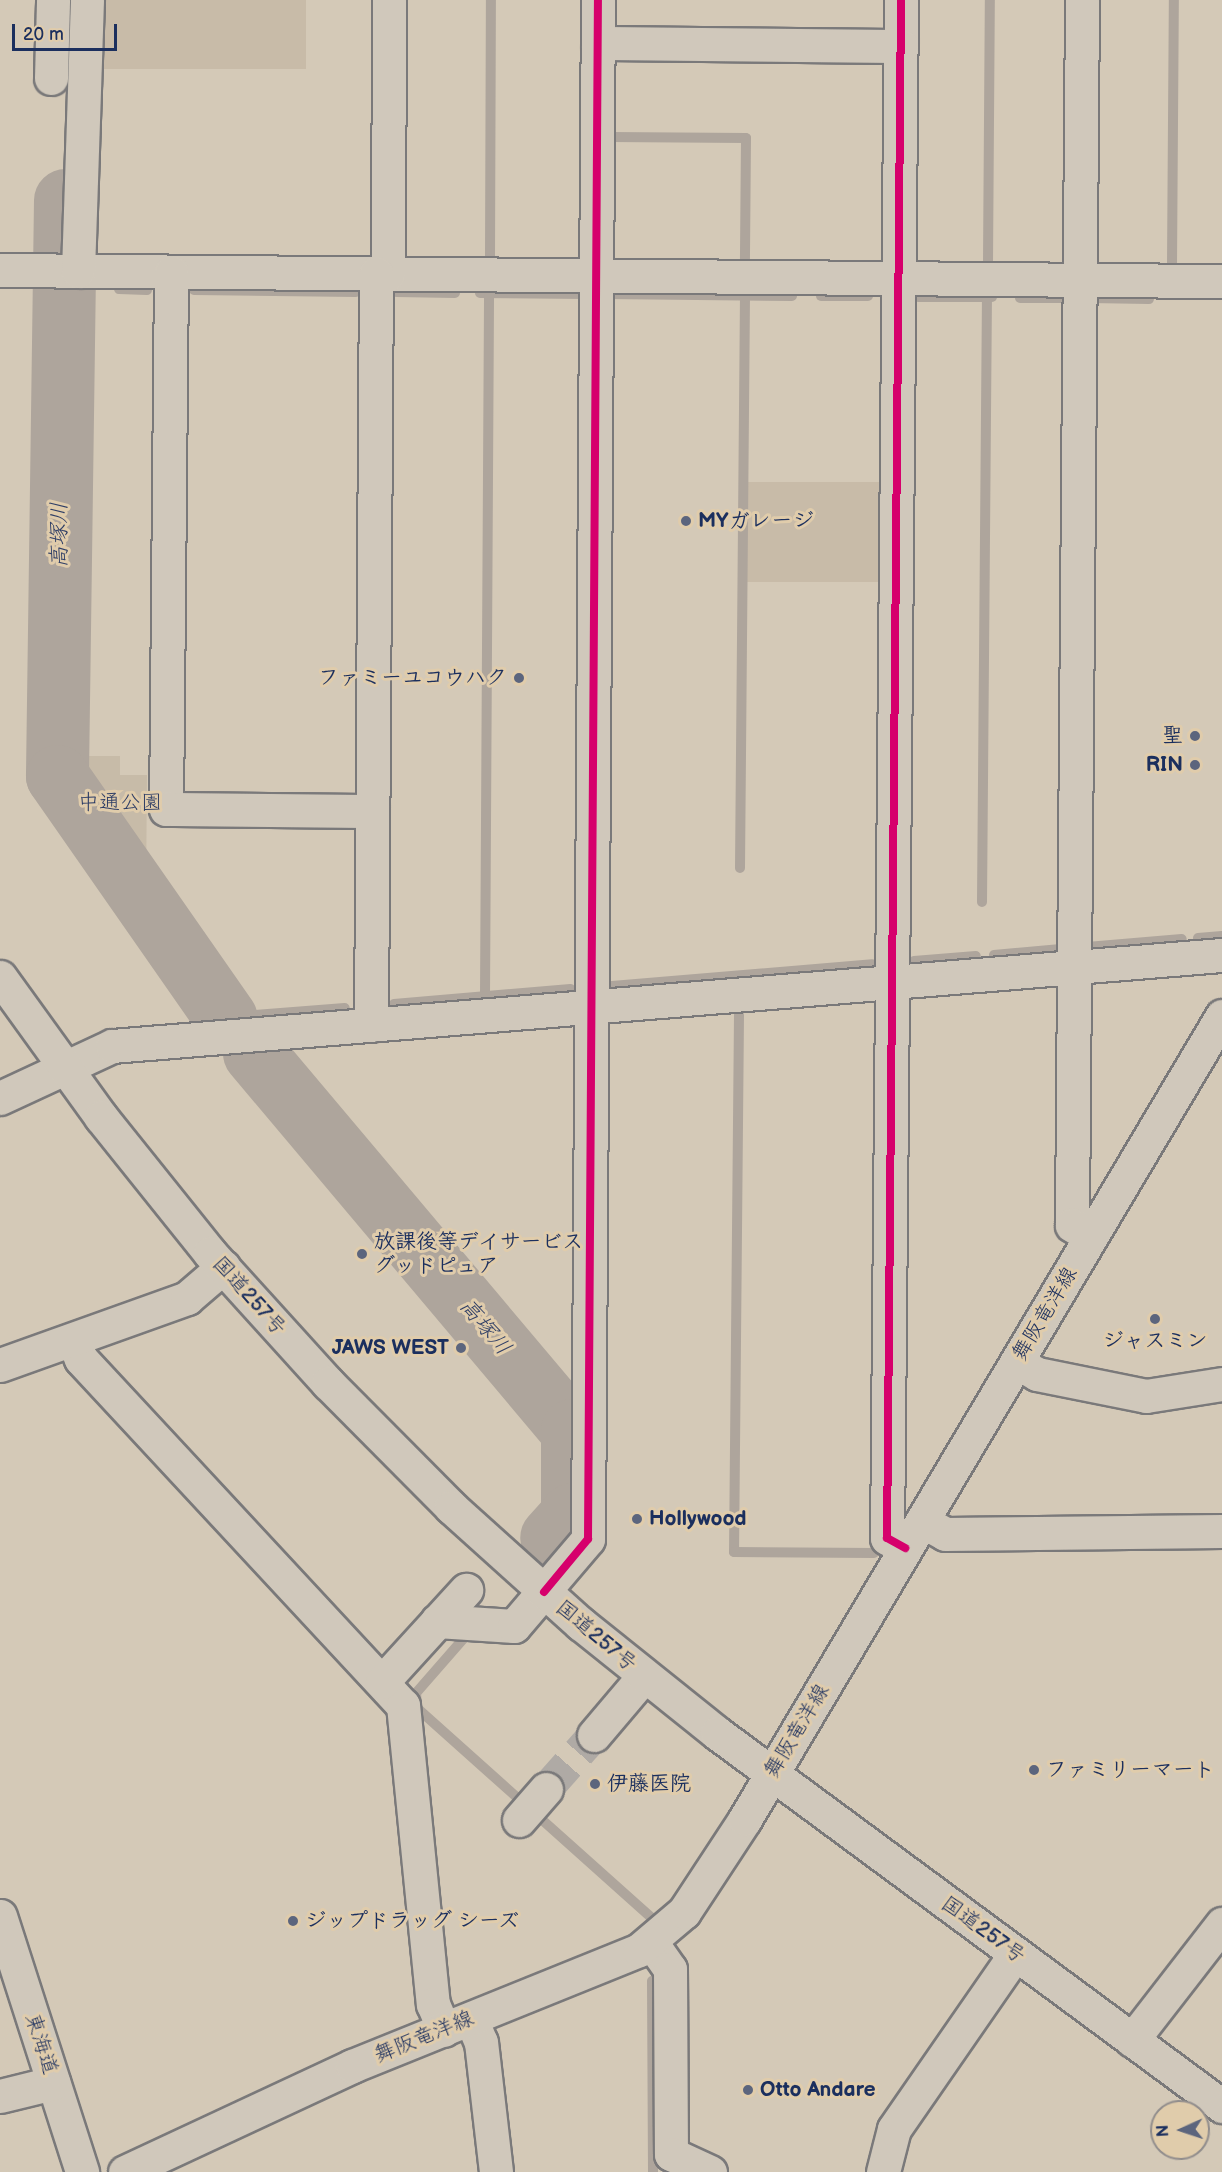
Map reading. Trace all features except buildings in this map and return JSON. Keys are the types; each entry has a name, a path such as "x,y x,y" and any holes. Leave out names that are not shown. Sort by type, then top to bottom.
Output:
{"main road":[{"path":"51,78 53,0"},
{"path":"68,271 87,0"},
{"path":"370,1025 372,811 389,0"},
{"path":"382,1682 463,1623 514,1626 588,1539 598,0"},
{"path":"901,0 888,1538 906,1548"},
{"path":"1082,0 1072,1225 1091,1237"},
{"path":"598,43 901,46"},
{"path":"0,270 1222,281"},
{"path":"171,272 166,809 372,811"},
{"path":"0,1098 112,1046 1222,955"},
{"name":"国道257号","path":"0,977 66,1069 223,1267 388,1446 544,1592 644,1676 771,1774 1222,2106"},
{"name":"舞阪竜洋線","path":"125,2172 186,2139 651,1942 684,1912 771,1774 1222,1016"},
{"path":"0,1365 74,1342 187,1298 223,1267"},
{"path":"74,1342 81,1359 403,1705 433,2004 481,2042 496,2172"},
{"path":"1017,1362 1037,1374 1146,1396 1222,1384"},
{"path":"922,1521 945,1534 1222,1531"},
{"path":"463,1623 466,1590"},
{"path":"594,1735 644,1676"},
{"name":"東海道","path":"0,1916 82,2172"},
{"path":"1132,2040 1222,1924"},
{"path":"651,1942 670,1969 671,2154 710,2172"},
{"path":"883,2172 894,2129 1015,1954"},
{"path":"0,2096 53,2083"}],"shaded area":[{"path":"97,0 306,0 306,69 97,69"},
{"path":"746,482 886,482 886,582 746,582"}],"green space":[{"name":"中通公園","path":"66,756 120,756 120,775 147,775 146,890 65,773"}],"waterway":[{"path":"490,259 491,0"},
{"path":"988,263 990,0"},
{"path":"1172,265 1174,0"},
{"path":"610,127 610,137 746,138 745,261"},
{"name":"高塚川","path":"65,200 57,776 226,1018"},
{"name":"高塚川","path":"62,289 70,289"},
{"path":"119,289 147,290"},
{"path":"194,290 356,292"},
{"path":"397,292 455,293"},
{"path":"480,293 585,294"},
{"path":"485,996 489,293"},
{"path":"606,294 792,296"},
{"path":"740,868 745,295"},
{"path":"821,296 868,296"},
{"path":"918,297 992,297"},
{"path":"982,902 987,298"},
{"path":"1020,298 1069,298"},
{"path":"1090,298 1149,299"},
{"path":"1198,938 1222,936"},
{"path":"1087,947 1182,939"},
{"path":"994,955 1061,949"},
{"path":"914,961 976,956"},
{"path":"612,986 872,964"},
{"path":"394,1004 570,989"},
{"path":"255,1015 345,1008"},
{"path":"739,1015 734,1552 874,1553"},
{"name":"高塚川","path":"225,1017 231,1017"},
{"name":"高塚川","path":"254,1053 572,1430 572,1514 551,1537"},
{"path":"471,1630 416,1693 417,1708 652,1918"},
{"path":"652,1981 653,2172"}],"tunnel":[{"path":"546,1789 594,1735"}],"cycle path":[{"path":"544,1592 588,1539 598,0"},
{"path":"901,0 887,1538 905,1548"}],"place":[{"name":"MYガレージ","path":"686,521"},
{"name":"ファミーユコウハク","path":"519,678"},
{"name":"聖","path":"1195,736"},
{"name":"RIN","path":"1195,765"},
{"name":"放課後等デイサービス グッドピュア","path":"362,1254"},
{"name":"ジャスミン","path":"1155,1319"},
{"name":"JAWS WEST","path":"461,1348"},
{"name":"Hollywood","path":"637,1519"},
{"name":"ファミリーマート","path":"1034,1770"},
{"name":"伊藤医院","path":"595,1784"},
{"name":"ジップドラッグ シーズ","path":"293,1921"},
{"name":"Otto Andare","path":"748,2090"}]}
